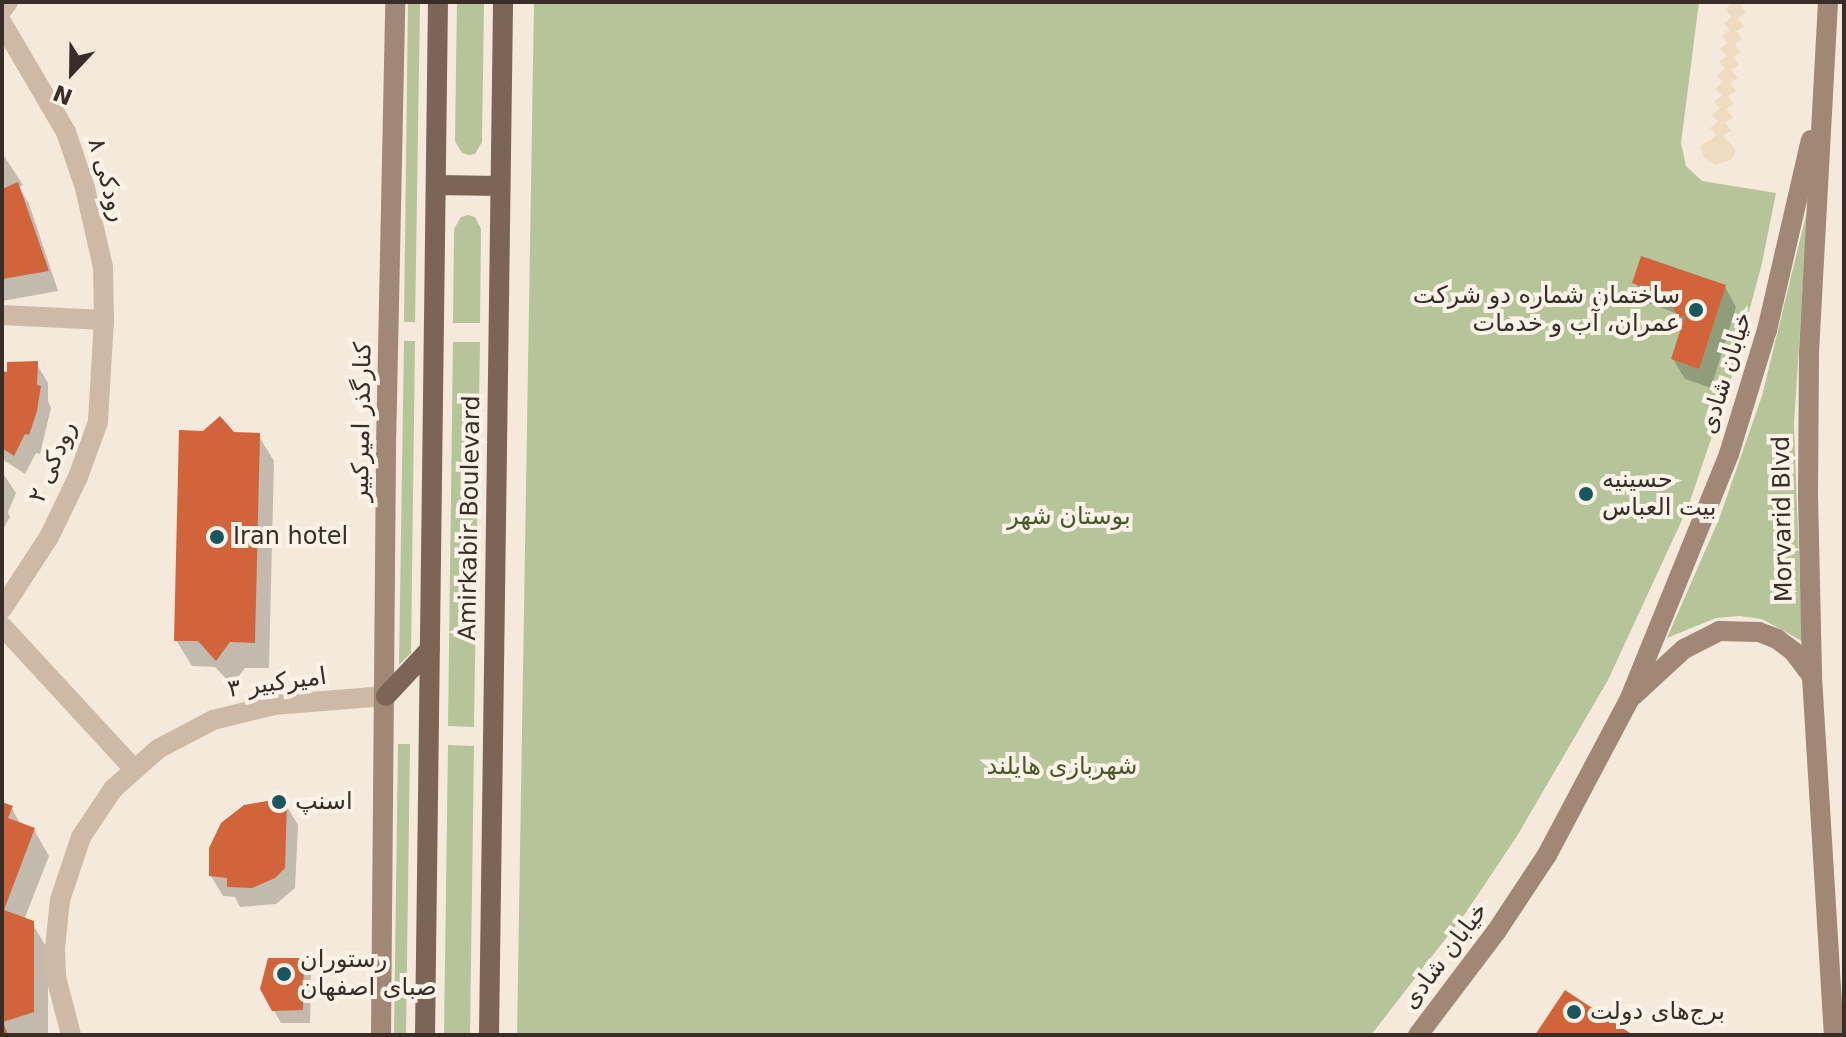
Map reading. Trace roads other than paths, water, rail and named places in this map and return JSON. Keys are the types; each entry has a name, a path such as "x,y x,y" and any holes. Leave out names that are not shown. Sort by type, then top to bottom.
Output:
{"main road":[{"name":"Amirkabir Boulevard","path":"425,1035 438,2"},
{"name":"Amirkabir Boulevard","path":"489,1035 503,2"},
{"path":"436,185 500,186"},
{"path":"386,696 430,649"}],"street":[{"path":"2,10 8,2"},
{"name":"کنارگذر امیرکبیر","path":"381,1035 386,446 395,2"},
{"name":"Morvarid Blvd","path":"1828,2 1807,424 1812,677 1834,1035"},
{"name":"رودکی ۸","path":"2,23 66,132 85,188 103,267 104,320"},
{"name":"خیابان شادی","path":"1418,1035 1496,932 1547,855 1630,698 1707,514 1749,392 1767,330 1822,97"},
{"path":"2,315 104,320"},
{"name":"رودکی ۲","path":"2,609 49,537 78,477 98,422 104,320"},
{"path":"2,626 134,769"},
{"name":"خیابان شادی","path":"1630,698 1684,649 1719,631 1759,632 1777,639 1793,651 1812,677"},
{"name":"امیرکبیر ۳","path":"71,1035 56,977 56,919 70,863 96,812 134,769 185,733 243,711 386,696"},
{"path":"1831,983 1836,968 1844,962"}],"place":[{"name":"ساختمان شماره دو شرکت عمران، آب و خدمات","path":"1696,310"},
{"name":"حسینیه بیت العباس","path":"1586,494"},
{"name":"Iran hotel","path":"217,537"},
{"name":"اسنپ","path":"279,802"},
{"name":"رستوران صبای اصفهان","path":"284,974"},
{"name":"برج‌های دولت","path":"1574,1012"}],"park label":[{"name":"بوستان شهر","path":"1069,517"},
{"name":"شهربازی هایلند","path":"1062,767"}]}
